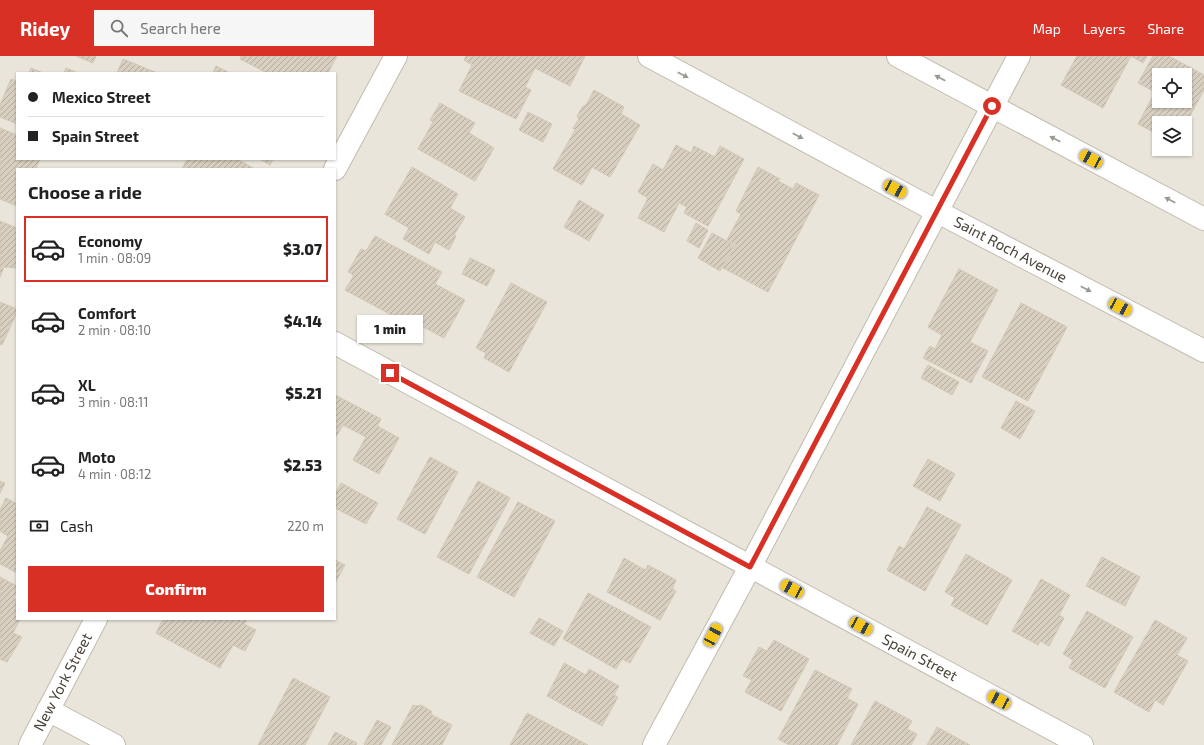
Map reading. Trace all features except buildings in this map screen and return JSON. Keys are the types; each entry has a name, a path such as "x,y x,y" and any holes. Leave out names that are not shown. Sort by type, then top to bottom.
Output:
{"street":[{"path":"336,168 396,56"},
{"name":"Saint Roch Avenue","path":"649,56 936,211 1204,351"},
{"path":"898,56 1204,218"},
{"path":"654,745 750,567 936,211 1019,56"},
{"name":"Spain Street","path":"336,344 1082,745"},
{"name":"New York Street","path":"30,745 95,620"},
{"path":"48,710 114,745"}],"shaded area":[{"path":"0,56 1204,56 1204,745 0,745"}],"route":[{"path":"390,373 750,567 992,106"}]}
